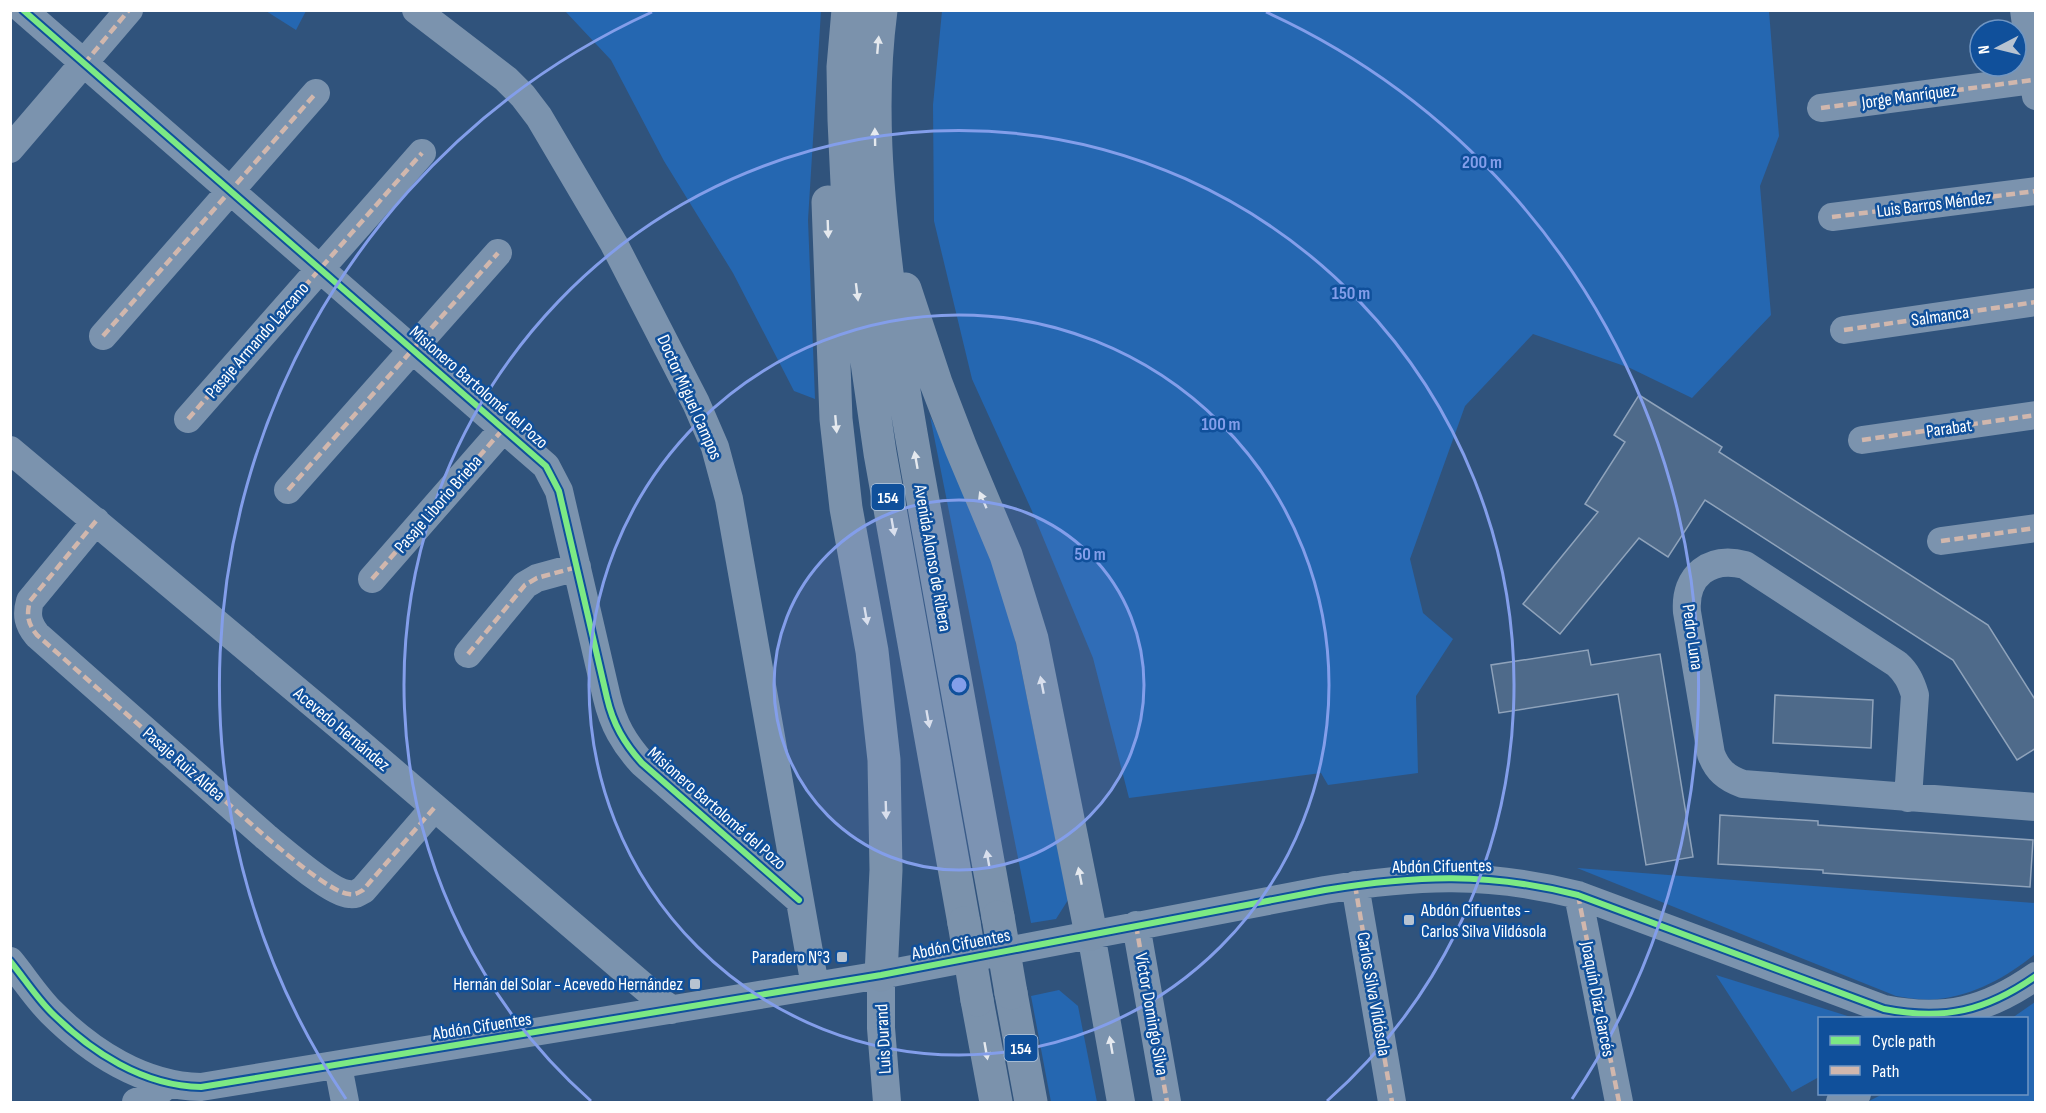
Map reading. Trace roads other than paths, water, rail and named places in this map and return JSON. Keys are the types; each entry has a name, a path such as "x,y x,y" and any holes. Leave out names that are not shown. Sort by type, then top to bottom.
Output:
{"highway":[{"name":"Avenida Alonso de Ribera","path":"848,10 843,67 845,165 849,226 866,364 996,1102"},
{"name":"Avenida Alonso de Ribera","path":"881,10 875,80 877,193 903,386 1030,1102"},
{"path":"843,67 829,164 827,218 833,372 846,508 872,651 884,760 886,870 881,975"},
{"path":"877,193 914,321 936,383 1022,600 1040,678 1091,934"}],"street":[{"name":"Misionero Bartolomé del Pozo","path":"23,10 535,456 554,478 559,491 611,716 619,733 642,763 800,900"},
{"path":"10,149 129,10"},
{"name":"Doctor Miguel Campos","path":"416,10 506,79 535,111 578,180 619,254 706,425 723,472 729,499 800,900"},
{"path":"2024,10 2034,88"},
{"name":"Jorge Manríquez","path":"1821,108 2034,88"},
{"path":"103,336 316,93"},
{"name":"Pasaje Armando Lazcano","path":"188,419 422,153"},
{"name":"Luis Barros Méndez","path":"1832,217 2036,191"},
{"path":"288,490 498,253"},
{"name":"Salmanca","path":"1844,330 2036,302"},
{"name":"Parabat","path":"1862,440 2036,415"},
{"name":"Pasaje Liborio Brieba","path":"372,579 504,428"},
{"name":"Acevedo Hernández","path":"10,450 671,1010"},
{"name":"Pasaje Ruiz Aldea","path":"96,521 30,601 28,618 31,627 37,635 266,837 329,885 342,893 352,894 363,890 434,808"},
{"path":"1941,542 2036,528"},
{"name":"Pedro Luna","path":"1908,798 1915,695 1906,672 1745,564 1724,562 1705,568 1690,586 1687,594 1687,612 1711,754 1715,765 1723,774 1743,784 1908,798 2036,807"},
{"path":"468,654 525,585 537,578 577,567"},
{"name":"Abdón Cifuentes","path":"10,961 49,1010 85,1042 124,1066 168,1084 201,1087 881,975 1136,925 1395,879 1458,877 1522,883 1578,895 1884,1009 1906,1013 1944,1017 1985,1004 2036,976"},
{"name":"Carlos Silva Vildósola","path":"1355,885 1392,1102"},
{"name":"Joaquín Díaz Garcés","path":"1578,895 1619,1102"},
{"path":"800,900 814,986"},
{"name":"Víctor Domingo Silva","path":"1136,925 1167,1102"},
{"path":"1091,934 1121,1102"},
{"name":"Luis Durand","path":"881,975 881,1028 887,1102"},
{"path":"338,1066 345,1102"},
{"path":"136,1102 156,1094 168,1084"},
{"path":"1840,1102 1855,1095"}],"place":[{"name":"Abdón Cifuentes - Carlos Silva Vildósola","path":"1409,920"},
{"name":"Paradero N°3","path":"842,957"},
{"name":"Hernán del Solar - Acevedo Hernández","path":"695,984"}]}
